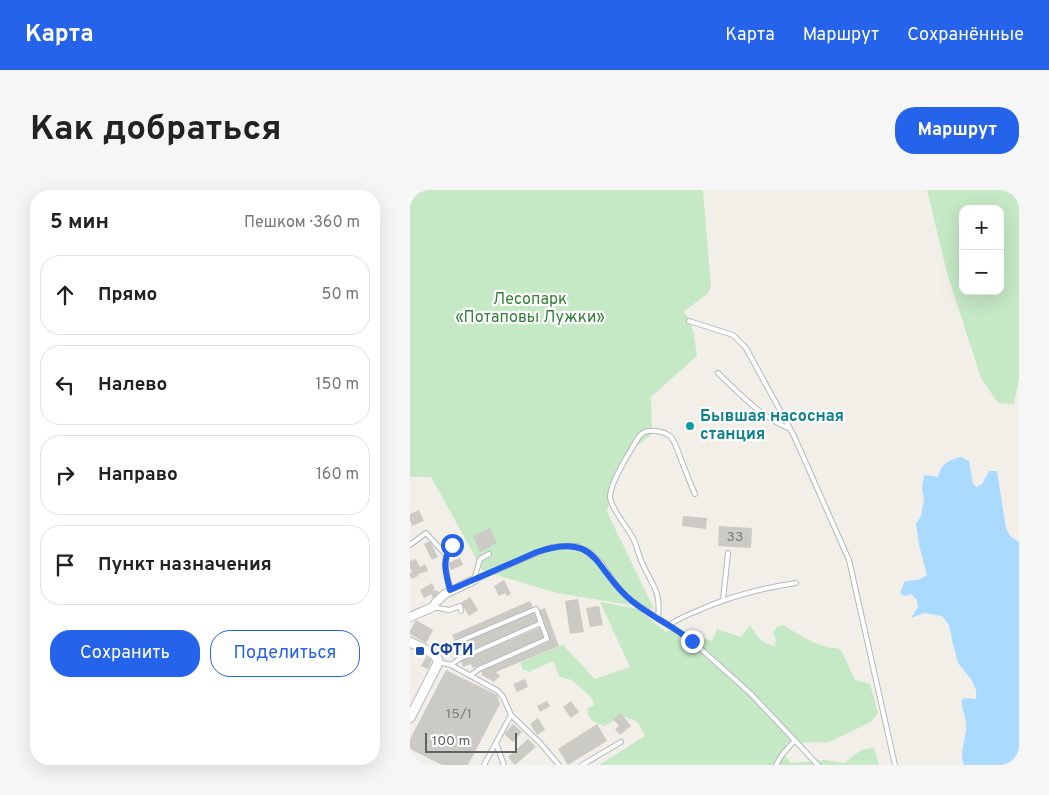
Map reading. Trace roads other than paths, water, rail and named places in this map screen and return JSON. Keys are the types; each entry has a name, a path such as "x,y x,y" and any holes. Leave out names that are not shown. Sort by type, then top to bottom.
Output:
{"street":[{"path":"410,617 433,607 450,590 474,580"},
{"path":"410,642 437,659 410,718"}],"lane":[{"path":"689,321 734,335 746,348 811,472 849,560 895,765"},
{"path":"718,373 755,409 790,429"},
{"path":"658,619 660,606 657,592 632,536 616,512 610,498 611,490 616,476 639,436 644,431 650,430 660,431 670,436 695,494"},
{"path":"410,545 426,533 446,555"},
{"path":"450,590 445,570 446,555 454,542"},
{"path":"474,580 537,552 551,548 577,546 589,552 601,563 620,590 632,601 692,641 751,694 818,765"},
{"path":"723,600 728,553"},
{"path":"474,580 480,559 489,554"},
{"path":"669,625 678,619 723,600 774,586 796,583"},
{"path":"433,607 449,610 460,606 462,611"},
{"path":"471,675 479,669 547,639 536,608 441,649 437,659 471,675 498,691 512,715 559,765"},
{"path":"451,665 459,659 541,623"},
{"path":"484,765 512,715"},
{"path":"776,765 794,741"},
{"path":"582,765 620,742"},
{"path":"496,743 504,765"}],"water":[{"path":"961,457 969,461 973,484 977,487 982,484 989,471 997,471 1006,528 1010,536 1019,542 1019,765 964,765 962,752 966,726 962,699 976,699 976,690 971,679 958,663 949,625 942,616 924,613 911,618 918,607 917,600 911,594 905,596 900,593 905,581 918,580 927,575 916,524 921,516 924,499 922,489 924,475 938,477 946,463"}],"place":[{"name":"Бывшая насосная станция","path":"690,426"},
{"name":"СФТИ","path":"420,651"}],"park label":[{"name":"Лесопарк «Потаповы Лужки»","path":"530,309"}]}
